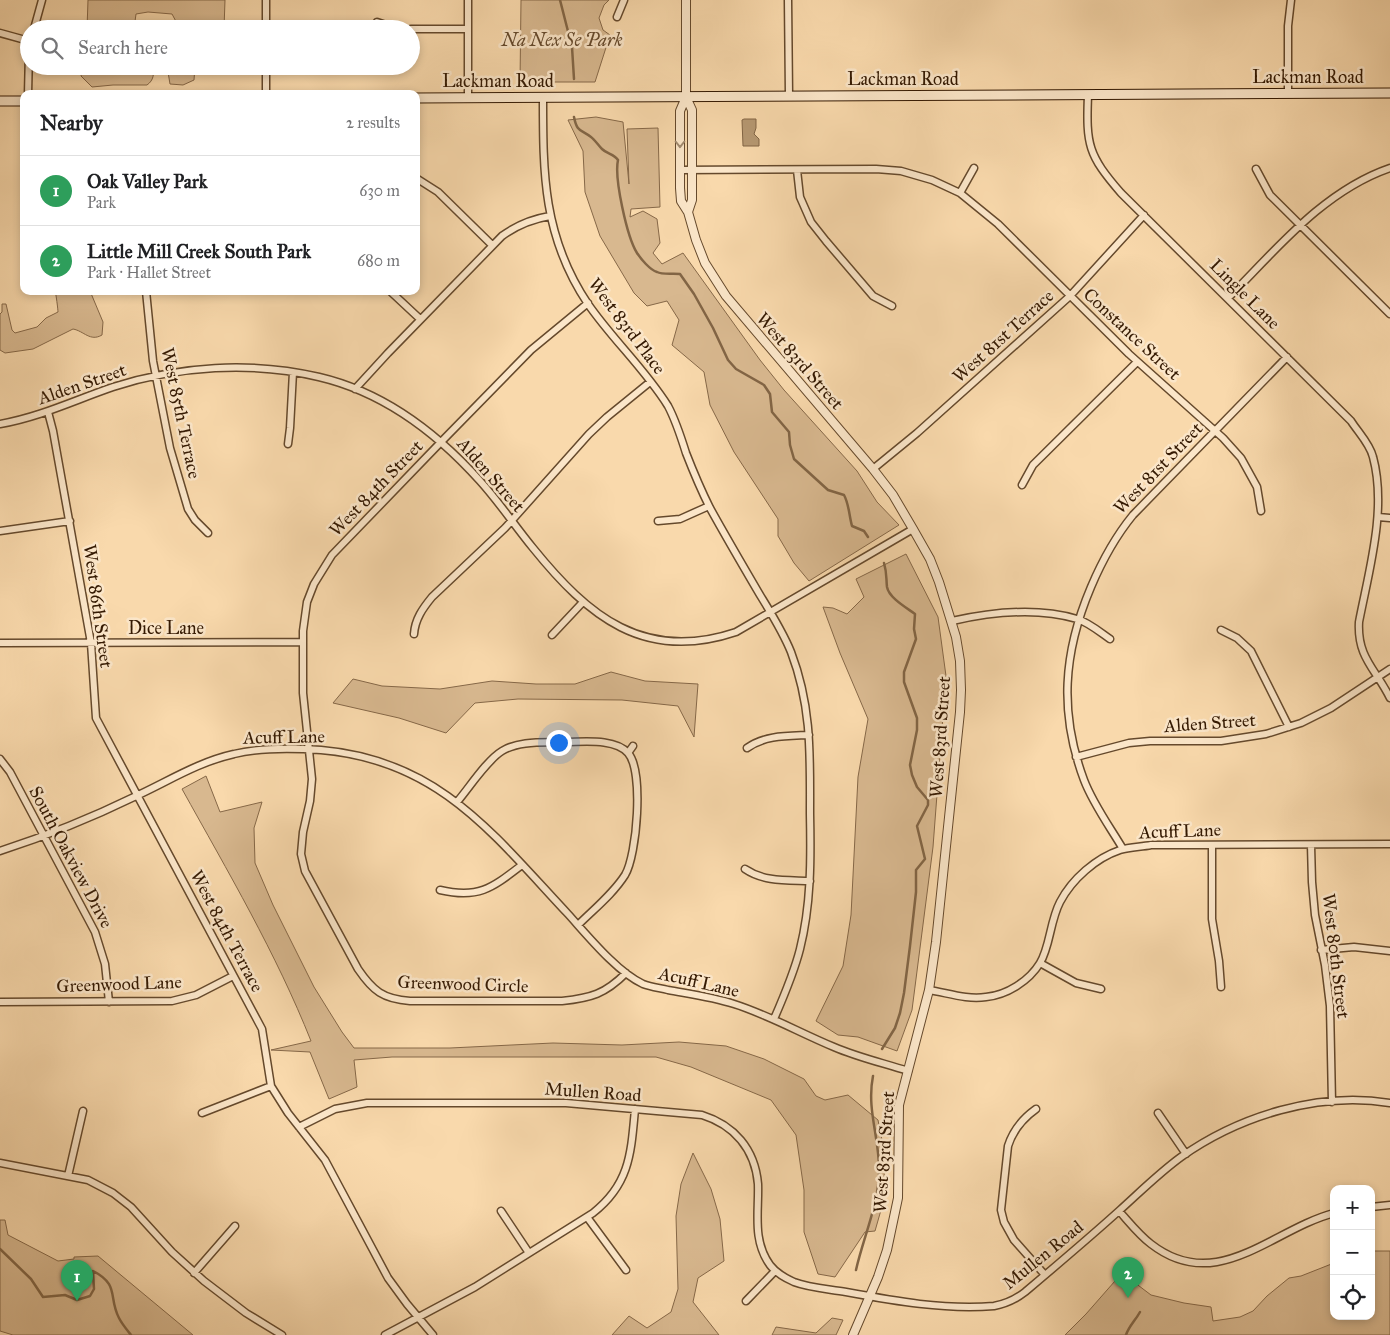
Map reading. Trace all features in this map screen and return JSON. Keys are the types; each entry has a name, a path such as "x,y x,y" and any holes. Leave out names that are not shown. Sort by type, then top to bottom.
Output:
{"main road":[{"name":"Lackman Road","path":"420,98 1390,93"},
{"path":"0,101 20,100"}],"street":[{"path":"36,20 42,0"},
{"path":"266,0 266,20"},
{"path":"468,0 468,98"},
{"path":"617,17 624,0"},
{"name":"West 83rd Street","path":"686,0 686,96 680,111 681,201 688,212 705,263 726,296 893,495 933,567 952,621 960,661 960,712 936,942 925,1012 899,1105 898,1198 887,1250 870,1297 853,1335"},
{"path":"788,0 789,95"},
{"path":"1288,93 1288,26 1291,0"},
{"path":"420,30 468,29"},
{"path":"0,33 20,39"},
{"path":"28,75 28,90"},
{"path":"266,75 266,90"},
{"name":"Lingle Lane","path":"1088,95 1088,136 1093,157 1103,173 1351,421 1373,455 1379,491 1378,517 1358,635 1360,647 1366,660 1390,698"},
{"name":"West 83rd Street","path":"686,96 692,110 692,200 688,212"},
{"name":"West 83rd Place","path":"543,98 544,182 557,242 567,266 588,303 669,409 709,506 790,648 799,674 807,710 809,735 810,881 806,920 800,950 774,1019"},
{"path":"960,193 974,168"},
{"path":"1228,298 1300,226 1328,202 1368,176 1390,168"},
{"path":"1256,169 1270,195 1390,314"},
{"name":"Constance Street","path":"680,170 901,171 932,180 960,193 998,224 1137,362 1215,431 1241,458 1257,488 1261,511"},
{"path":"797,170 800,197 811,222 873,296 892,306"},
{"path":"420,181 438,192 492,245"},
{"name":"West 81st Terrace","path":"873,469 917,433 1070,296 1144,215"},
{"path":"355,389 420,319 502,236 520,224 535,218 550,216"},
{"name":"West 85th Terrace","path":"146,295 149,334 170,448 188,509 195,520 208,533"},
{"path":"394,295 420,319"},
{"name":"West 84th Street","path":"310,749 303,693 303,620 307,602 322,568 332,555 530,350 588,303"},
{"name":"West 81st Street","path":"1123,849 1085,782 1070,733 1066,684 1078,619 1099,569 1121,530 1132,515 1287,357"},
{"path":"1022,485 1033,465 1137,362"},
{"name":"Alden Street","path":"0,424 48,412 114,387 156,376 202,369 266,368 319,377 355,389 383,402 407,416 441,442 481,482 539,556 582,602 604,619 624,629 644,637 664,641 686,642 706,640 736,632 913,529"},
{"path":"288,444 293,372"},
{"path":"414,634 414,626 424,607 512,520 589,434 650,382"},
{"name":"West 86th Street","path":"48,412 70,521 91,643 96,718 137,796"},
{"path":"658,521 680,519 709,506"},
{"path":"1378,517 1390,518"},
{"path":"0,531 70,521"},
{"path":"552,636 582,602"},
{"path":"952,621 1007,612 1034,612 1078,619 1110,639"},
{"path":"1221,630 1237,638 1251,651 1278,702 1288,727"},
{"name":"Dice Lane","path":"0,643 303,642"},
{"name":"Alden Street","path":"1076,757 1129,743 1150,741 1221,741 1266,734 1288,727 1331,708 1390,669"},
{"path":"747,748 764,739 809,735"},
{"path":"457,802 491,761 501,751 513,746 532,743 598,742 619,747 628,753 633,762 637,787 635,844 632,860 625,875 614,889 578,925"},
{"path":"628,753 633,746"},
{"name":"Acuff Lane","path":"0,851 44,836 137,796 203,764 234,754 265,750 310,749 362,755 392,765 426,781 457,802 486,826 578,925 626,973 644,984 719,1000 774,1019 835,1048 908,1071"},
{"name":"Greenwood Circle","path":"310,749 312,778 310,801 303,832 301,854 303,866 358,970 369,985 380,994 396,1000 410,1001 562,1001 584,999 598,995 626,973"},
{"name":"South Oakview Drive","path":"0,760 10,772 95,932 105,964 109,1002"},
{"name":"West 84th Terrace","path":"137,796 262,1029 272,1086 288,1113 324,1160 388,1278 433,1335"},
{"name":"Acuff Lane","path":"929,990 976,998 993,996 1019,985 1040,963 1054,916 1061,900 1071,885 1094,864 1123,849 1151,845 1390,844"},
{"path":"1212,845 1212,919 1220,961 1221,987"},
{"name":"West 80th Street","path":"1312,845 1312,882 1315,915 1325,965 1330,1006 1332,1102"},
{"path":"440,890 458,894 478,892 497,884 522,865"},
{"path":"745,868 753,874 776,880 810,881"},
{"path":"1321,950 1354,946 1390,951"},
{"path":"1040,963 1076,983 1101,989"},
{"name":"Greenwood Lane","path":"0,1002 179,1000 196,995 233,976"},
{"path":"202,1113 272,1086"},
{"name":"Mullen Road","path":"299,1127 335,1110 366,1103 566,1103 702,1115 716,1119 728,1126 748,1148 756,1169 758,1184 757,1232 759,1245 775,1271 795,1282 870,1297 936,1306 994,1306 1017,1298 1186,1154 1225,1131 1280,1111 1309,1104 1361,1101 1390,1103"},
{"path":"385,1335 475,1287 587,1217 606,1203 617,1189 625,1174 633,1132 634,1109"},
{"path":"1036,1109 1027,1115 1011,1136 1008,1146 1001,1210 1009,1233 1044,1275"},
{"path":"68,1176 83,1112"},
{"path":"1158,1113 1186,1154"},
{"path":"0,1163 88,1180 113,1193 131,1206 172,1252 194,1273 246,1314 282,1335"},
{"path":"1375,1207 1390,1205"},
{"path":"501,1211 528,1253"},
{"path":"1119,1211 1144,1239 1158,1249 1181,1260 1206,1263 1223,1262 1238,1258 1294,1228 1318,1217 1330,1214"},
{"path":"587,1217 626,1270"},
{"path":"194,1273 235,1226"},
{"path":"746,1301 775,1271"}],"green space":[{"path":"88,0 225,0 224,20 175,20 172,14 148,12 136,14 135,20 87,20"},
{"name":"Na Nex Se Park","path":"521,0 609,0 604,5 599,18 603,30 610,35 595,82 520,82"},
{"path":"153,75 147,85 92,87 81,76"},
{"path":"168,75 194,75 194,80 183,85 170,84"},
{"path":"596,117 623,122 629,184 627,129 658,128 660,207 631,209 630,217 643,211 657,219 660,243 653,253 662,264 683,253 760,360 784,390 857,471 877,502 899,525 809,581 794,563 778,536 778,519 734,452 710,405 704,372 672,345 679,320 667,301 647,306 634,293 600,236 585,192 583,151 568,120"},
{"path":"56,295 92,295 103,322 102,335 90,337 73,329 33,349 5,353 0,350 0,314 2,312 2,304 6,304 12,330 15,333 37,327 46,318 58,312"},
{"path":"906,554 938,617 946,676 933,847 912,1010 897,1051 858,1037 838,1035 816,1021 843,966 851,915 858,777 868,719 823,607 833,608 847,614 864,597 856,579"},
{"path":"611,672 645,681 698,684 694,737 678,706 622,700 518,699 475,703 446,733 399,718 333,703 353,679 382,686 440,689 492,681 575,684"},
{"path":"206,776 220,812 262,802 254,828 255,863 273,905 314,987 354,1048 450,1048 553,1043 622,1045 679,1042 726,1046 764,1059 804,1079 816,1096 825,1100 848,1095 878,1120 885,1155 883,1203 875,1231 865,1232 835,1277 818,1274 804,1232 804,1190 796,1135 771,1100 691,1067 656,1057 392,1057 354,1060 357,1087 329,1099 310,1052 271,1050 311,1041 267,944 182,789"},
{"path":"693,1153 711,1189 720,1219 724,1261 698,1278 693,1302 719,1335 612,1335 629,1316 647,1328 671,1312 678,1289 676,1216 681,1184"},
{"path":"0,1220 5,1220 8,1235 58,1261 74,1259 74,1257 98,1256 193,1335 13,1335 0,1331"},
{"path":"1375,1251 1390,1251 1390,1335 1065,1335 1122,1273 1151,1295 1211,1307 1213,1321 1240,1317 1253,1311 1267,1296 1289,1278 1301,1276 1330,1265 1330,1320 1375,1320"},
{"path":"832,1318 843,1320 836,1335 772,1335 776,1327 816,1333"}],"shaded area":[{"path":"756,119 754,134 759,139 759,146 743,146 742,120"}],"waterway":[{"path":"560,0 572,47 574,79"},
{"path":"574,117 576,125 580,130 592,138 604,151 615,156 618,160 617,169 622,207 629,234 637,253 654,271 680,274 694,294 713,328 728,360 736,369 764,385 770,394 772,412 789,432 794,459 828,490 844,495 852,526 864,531 868,537"},
{"path":"882,1049 895,1028 904,993 916,892 916,870 925,859 917,826 928,805 928,800 917,787 910,765 917,730 917,718 904,682 904,672 916,639 914,629 915,614 888,591 884,563"},
{"path":"856,1270 878,1188 879,1163 871,1101 873,1076"},
{"path":"0,1249 31,1279 43,1297 65,1295 77,1300 90,1296 94,1289 93,1271 101,1276 110,1286 116,1311 131,1335"},
{"path":"1126,1335 1140,1312"}],"place":[{"name":"Little Mill Creek South Park","path":"1128,1298"},
{"name":"Oak Valley Park","path":"77,1301"}]}
